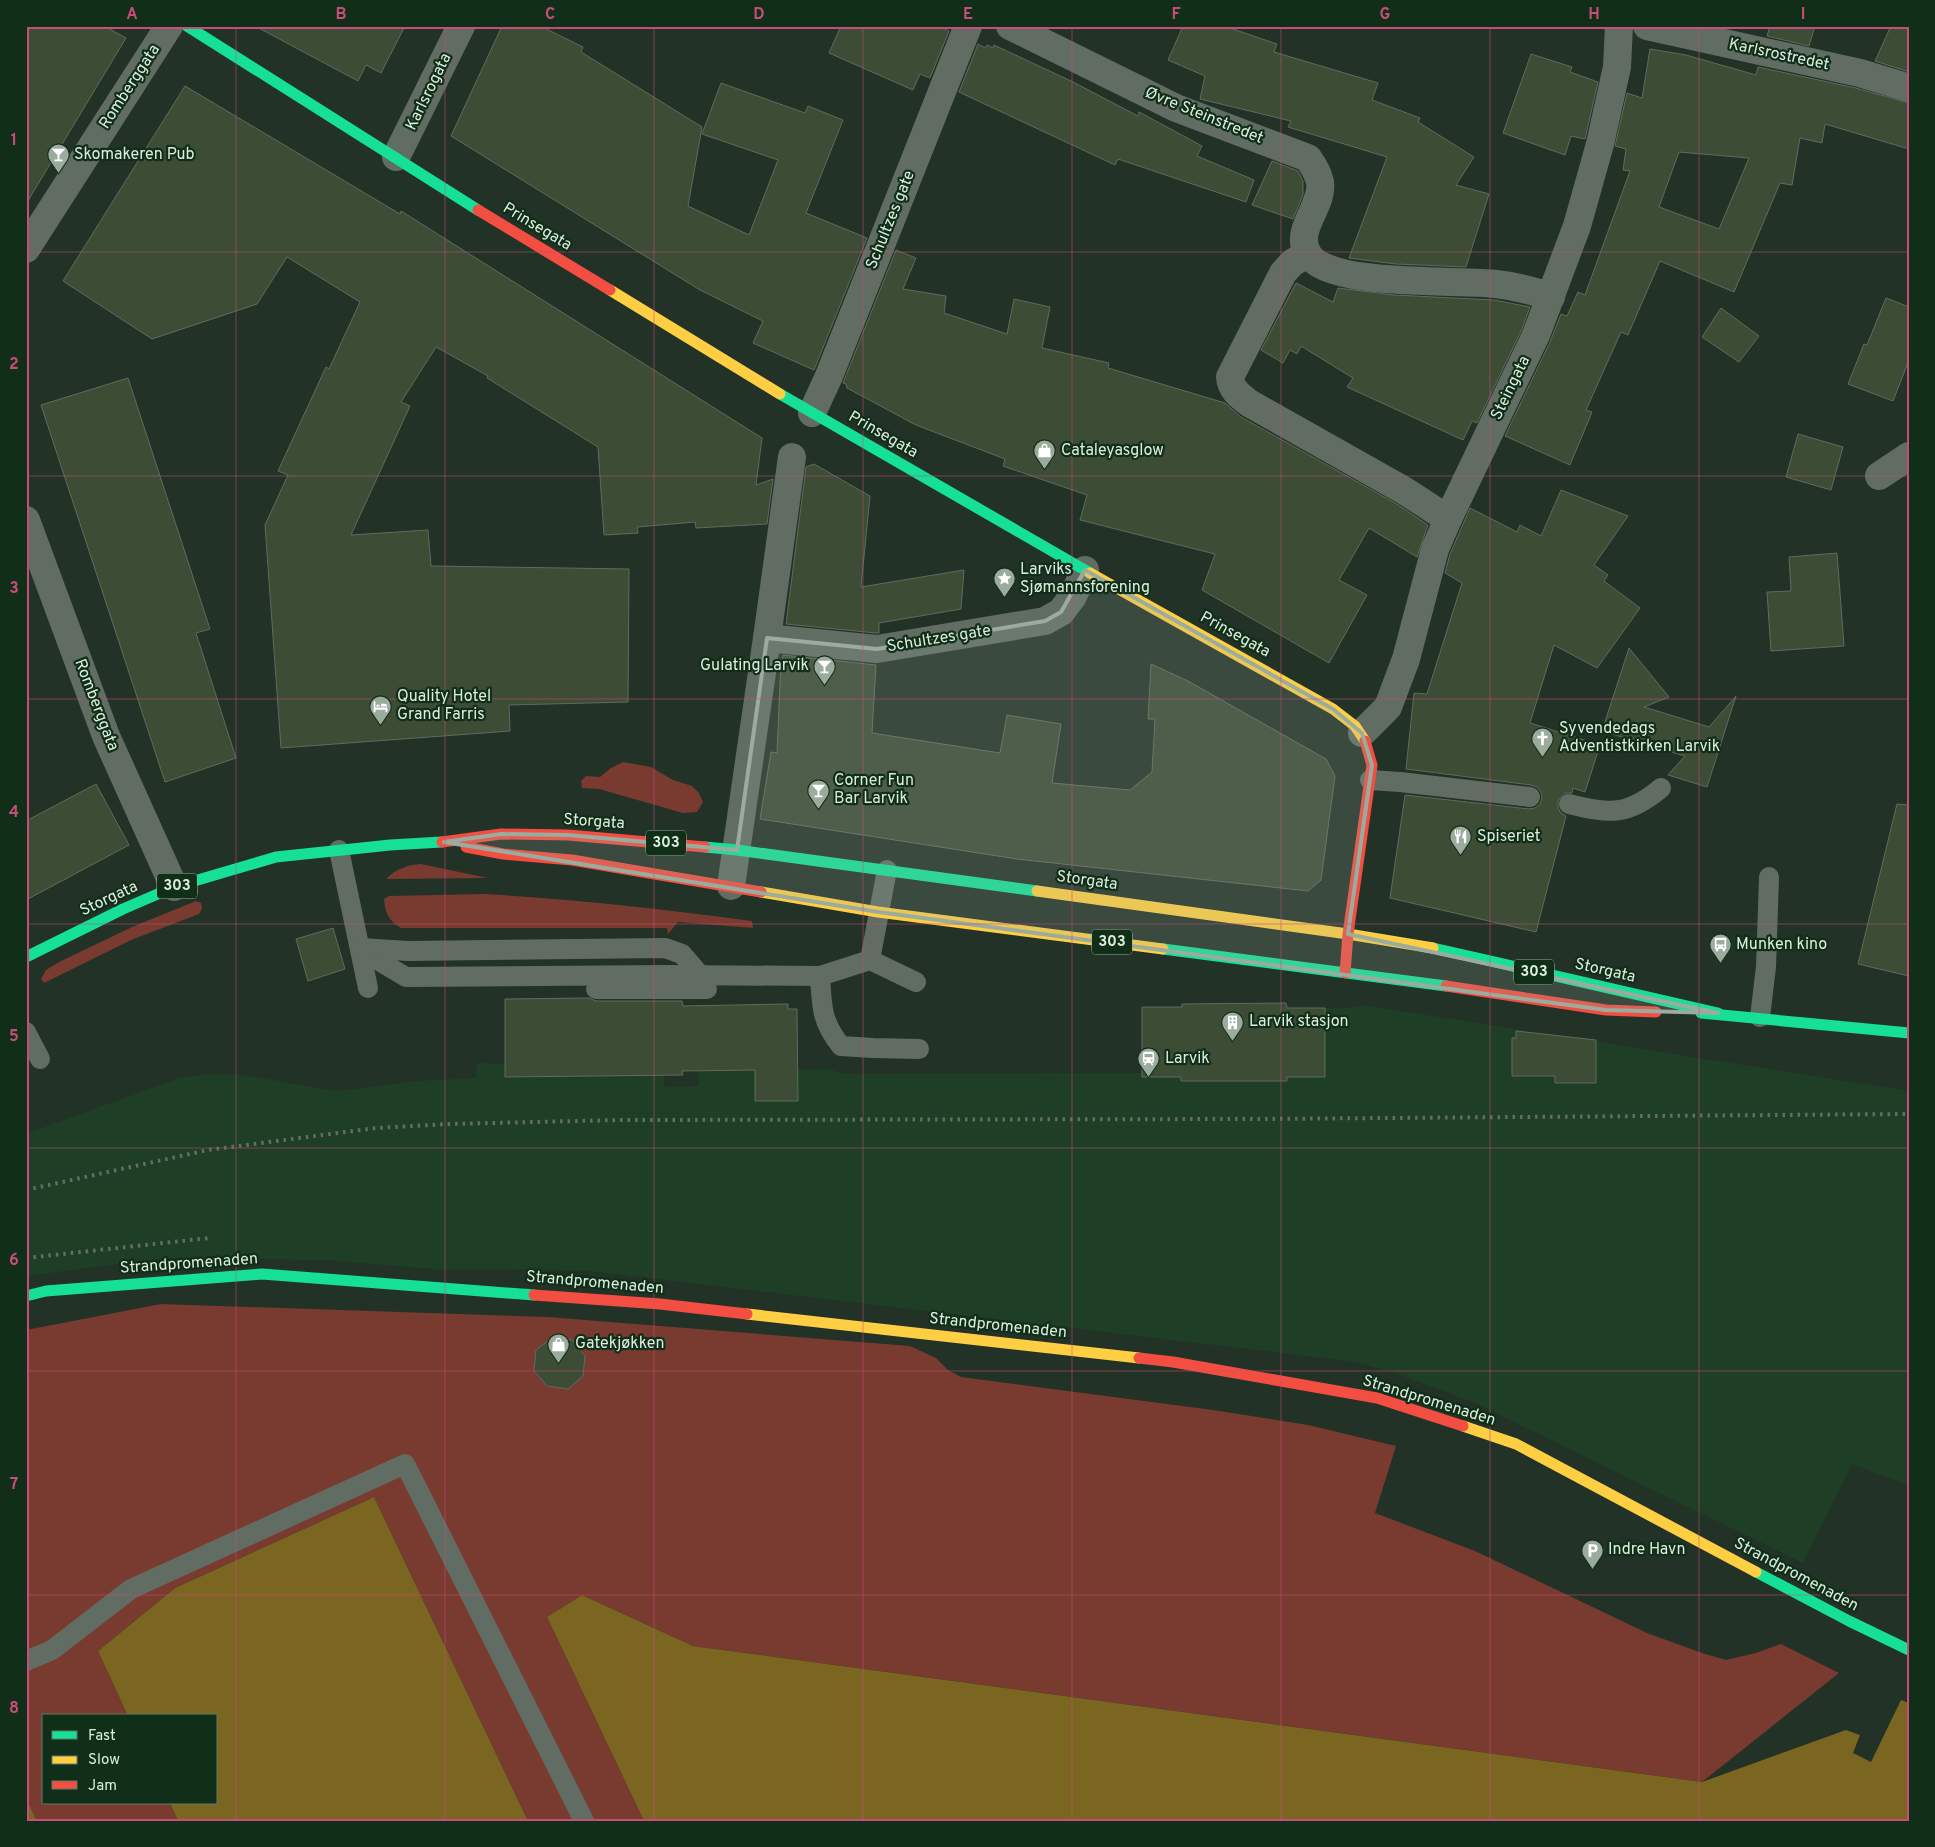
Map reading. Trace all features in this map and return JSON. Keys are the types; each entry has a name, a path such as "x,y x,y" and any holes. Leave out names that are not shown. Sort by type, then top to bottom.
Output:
{"main road":[{"name":"Prinsegata","path":"187,26 444,189 812,413 1085,570 1333,709 1362,732"},
{"path":"1345,973 1348,934 1372,765 1369,747 1362,732"},
{"name":"Storgata","path":"26,957 123,909 174,887 276,857 444,842 501,834 568,836 737,850 1348,934 1427,948 1718,1013"},
{"name":"Storgata","path":"444,842 503,854 572,860 732,886 810,902 878,912 1345,973 1606,1010 1718,1013 1909,1033"},
{"name":"Strandpromenaden","path":"26,1296 46,1291 262,1274 660,1304 1163,1361 1377,1398 1516,1444 1890,1643 1909,1650"}],"street":[{"name":"Romberggata","path":"26,249 169,26"},
{"name":"Karlsrogata","path":"396,157 461,26"},
{"name":"Schultzes gate","path":"812,413 830,376 968,26"},
{"name":"Øvre Steinstredet","path":"1010,26 1176,108 1308,158 1320,182 1319,195 1303,236 1308,254"},
{"name":"Steingata","path":"1362,732 1388,707 1406,659 1435,549 1536,335 1577,226 1600,144 1617,67 1619,26"},
{"name":"Karlsrostredet","path":"1647,26 1860,74 1909,88"},
{"path":"1448,519 1405,491 1249,403 1237,394 1231,384 1230,377 1283,273 1292,263 1308,254 1313,260 1332,270 1374,279 1496,284 1551,297"},
{"path":"1879,476 1909,456"},
{"path":"732,886 792,457"},
{"name":"Romberggata","path":"26,520 106,736 174,887"},
{"name":"Schultzes gate","path":"767,638 877,649 1045,621 1061,612 1073,596 1085,570"}],"lane":[{"path":"1370,780 1530,797"},
{"path":"1569,804 1593,810 1617,811 1644,802 1661,788"},
{"path":"339,850 368,988"},
{"path":"870,960 887,870"},
{"path":"1760,1017 1766,967 1769,877"},
{"path":"361,948 408,951 665,948 682,954 700,975"},
{"path":"361,948 406,977 428,986 452,989 732,989 754,986 770,976"},
{"path":"406,977 820,976 870,960 916,982"},
{"path":"820,976 822,1008 828,1031 841,1046 919,1049"},
{"path":"26,1032 40,1059"},
{"path":"26,1661 52,1650 131,1589 405,1464 584,1821"}],"highlighted area":[{"path":"1085,570 1333,709 1362,733 1372,765 1348,934 1718,1013 1606,1010 878,912 444,842 501,834 568,835 737,850 767,638 877,649 1045,621 1061,612"}],"shaded area":[{"path":"623,762 651,767 673,780 692,786 699,793 703,802 697,812 683,813 599,789 582,788 581,781 586,776 600,777 611,768"},
{"path":"421,864 488,878 386,879 402,868"},
{"path":"484,894 585,902 752,921 753,928 678,922 668,934 667,928 401,928 388,916 384,899 389,896"},
{"path":"196,901 201,903 202,909 199,914 131,940 44,983 41,979 46,970 59,962 132,927"},
{"path":"1286,1003 1287,1008 1348,1008 1363,1005 1909,1091 1909,1486 1852,1464 1803,1563 1475,1403 1392,1372 1350,1361 589,1271 525,1269 444,1270 324,1260 166,1258 26,1276 26,1134 179,1078 208,1074 243,1075 337,1091 418,1081 476,1078 477,1064 482,1063 664,1075 664,1087 699,1086 698,1071 830,1069 843,1074 1142,1073 1142,1007 1181,1007 1182,1004"},
{"path":"161,1304 548,1317 910,1346 936,1358 948,1370 961,1377 1213,1410 1308,1425 1396,1446 1375,1513 1475,1551 1647,1633 1702,1653 1726,1660 1756,1653 1781,1644 1839,1673 1702,1782 693,1646 582,1595 547,1617 644,1821 528,1821 374,1497 175,1588 98,1651 127,1714 42,1714 42,1804 170,1804 178,1821 37,1821 26,1798 26,1330"},
{"path":"374,1497 528,1821 178,1821 170,1804 218,1804 218,1714 127,1714 98,1651 175,1588"},
{"path":"582,1595 693,1646 1702,1782 1846,1730 1860,1735 1853,1753 1871,1762 1901,1700 1909,1703 1909,1821 644,1821 547,1617"},
{"path":"26,1798 37,1821 26,1821"}],"building":[{"path":"26,26 104,26 126,38 26,204"},
{"path":"255,26 405,26 381,73 366,65 358,81"},
{"path":"502,26 540,26 583,47 581,52 702,127 688,206 749,235 778,160 702,134 721,83 805,113 808,106 843,120 806,213 867,238 814,370 753,343 763,321 700,290 451,136"},
{"path":"841,26 939,26 949,31 930,78 920,74 913,90 829,53"},
{"path":"1183,26 1224,26 1277,44 1274,52 1378,83 1372,100 1420,118 1418,122 1474,157 1456,185 1489,194 1466,267 1396,264 1349,258 1387,157 1288,127 1291,121 1200,99 1205,76 1168,60"},
{"path":"1770,26 1815,26 1809,46 1767,36"},
{"path":"1891,26 1909,26 1909,72 1875,61"},
{"path":"978,44 985,48 987,45 993,48 994,45 1073,82 1138,116 1139,112 1202,146 1197,156 1254,180 1246,202 1118,159 1115,165 959,92"},
{"path":"1650,49 1686,55 1756,75 1758,67 1856,88 1909,103 1909,149 1825,124 1822,143 1800,138 1792,185 1780,183 1734,292 1660,261 1628,335 1621,332 1586,410 1592,412 1570,465 1505,436 1550,342 1561,314 1567,316 1578,292 1585,295 1630,171 1623,170 1626,149 1615,146 1627,93 1642,98","holes":["1679,152 1749,158 1719,229 1659,207"]},
{"path":"1531,54 1572,67 1570,72 1598,82 1585,139 1571,136 1565,155 1503,133"},
{"path":"185,86 400,214 401,211 762,438 756,485 773,479 767,524 696,528 695,522 637,527 638,533 604,535 598,447 487,378 488,376 436,347 401,402 410,406 351,535 428,530 431,566 629,569 628,702 509,705 510,731 281,748 265,525 288,475 278,471 326,367 329,369 360,302 287,257 257,304 152,339 63,281"},
{"path":"1272,161 1298,171 1303,181 1303,195 1293,219 1252,205"},
{"path":"896,250 916,258 903,289 946,296 944,313 1007,334 1014,299 1050,307 1042,348 1109,363 1108,368 1225,403 1241,417 1397,504 1428,525 1417,557 1369,528 1339,580 1367,595 1329,663 1202,590 1215,554 1080,520 1087,495 1003,466 1005,459 916,425 847,388 846,384 843,383"},
{"path":"1296,283 1333,302 1338,288 1394,295 1494,300 1530,307 1522,329 1477,423 1472,421 1463,440 1347,387 1353,378 1301,346 1297,354 1290,350 1283,363 1261,350"},
{"path":"1886,298 1909,307 1909,360 1893,401 1848,384 1864,344 1867,345"},
{"path":"1721,308 1759,336 1739,362 1702,337"},
{"path":"128,378 210,629 196,633 236,758 165,782 41,405"},
{"path":"1798,434 1843,447 1831,490 1786,477"},
{"path":"814,464 870,496 861,587 964,570 961,609 879,623 879,633 786,624 806,467"},
{"path":"1561,490 1628,516 1594,565 1608,575 1604,581 1640,608 1597,668 1554,645 1530,723 1600,745 1585,792 1573,788 1572,793 1565,793 1558,801 1558,808 1566,816 1536,932 1390,898 1405,795 1529,809 1535,808 1540,804 1541,792 1537,787 1531,785 1406,769 1414,693 1427,694 1462,583 1445,573 1450,554 1470,508 1517,532 1520,525 1541,536"},
{"path":"1837,553 1844,646 1771,651 1767,592 1791,591 1789,557"},
{"path":"1629,648 1669,697 1644,707 1709,727 1736,696 1707,787 1668,775 1685,756 1602,731"},
{"path":"783,655 876,665 872,733 1000,753 1007,715 1061,724 1052,783 1130,790 1152,772 1155,719 1148,719 1151,664 1188,681 1326,759 1335,776 1321,880 1308,891 1017,859 760,819 771,752 777,753 781,661"},
{"path":"96,784 129,845 26,900 26,821"},
{"path":"1897,804 1909,805 1909,976 1858,964"},
{"path":"333,928 345,969 308,981 296,939"},
{"path":"589,998 596,1001 682,1001 683,1006 788,1004 788,1009 797,1009 798,1101 755,1101 755,1070 682,1071 683,1075 505,1077 505,999"},
{"name":"Larvik stasjon","path":"1286,1003 1287,1008 1325,1008 1325,1077 1287,1077 1287,1081 1181,1081 1181,1077 1142,1077 1142,1007 1182,1007 1182,1004"},
{"path":"1516,1031 1596,1040 1596,1083 1555,1083 1555,1076 1512,1076 1512,1038 1516,1038"},
{"name":"Gatekjøkken","path":"553,1337 572,1340 585,1356 583,1376 568,1389 547,1386 534,1371 536,1350"}],"railway":[{"path":"26,1190 208,1150 376,1128 449,1124 618,1120 1258,1119 1909,1114"},
{"path":"26,1258 209,1238"}],"traffic: fast":[{"path":"187,26 478,210"},
{"path":"780,394 1090,573"},
{"path":"26,957 123,909 174,887 276,857 390,845 442,842"},
{"path":"705,847 1037,891"},
{"path":"1433,948 1718,1013"},
{"path":"1163,949 1446,986"},
{"path":"1701,1013 1909,1033"},
{"path":"26,1296 46,1291 262,1274 534,1295"},
{"path":"1756,1572 1909,1650"}],"traffic: slow":[{"path":"610,290 780,394"},
{"path":"1090,573 1333,709 1355,726 1365,741"},
{"path":"1037,891 1348,934 1433,948"},
{"path":"761,892 878,912 1163,949"},
{"path":"747,1314 1139,1358"},
{"path":"1463,1426 1516,1444 1756,1572"}],"traffic: jam":[{"path":"478,210 610,290"},
{"path":"1345,973 1348,934 1372,765 1365,741"},
{"path":"442,842 501,834 568,835 705,847"},
{"path":"466,847 503,854 572,860 761,892"},
{"path":"1446,986 1606,1010 1656,1012"},
{"path":"534,1295 660,1304 747,1314"},
{"path":"1139,1358 1173,1362 1377,1398 1463,1426"}],"place":[{"name":"Skomakeren Pub","path":"58,174"},
{"name":"Cataleyasglow","path":"1045,470"},
{"name":"Larviks Sjømannsforening","path":"1004,598"},
{"name":"Gulating Larvik","path":"825,685"},
{"name":"Quality Hotel Grand Farris","path":"381,725"},
{"name":"Syvendedags Adventistkirken Larvik","path":"1543,757"},
{"name":"Corner Fun Bar Larvik","path":"818,809"},
{"name":"Spiseriet","path":"1461,856"},
{"name":"Munken kino","path":"1720,964"},
{"name":"Larvik stasjon","path":"1233,1041"},
{"name":"Larvik","path":"1149,1078"},
{"name":"Gatekjøkken","path":"559,1363"},
{"name":"Indre Havn","path":"1592,1569"}]}
